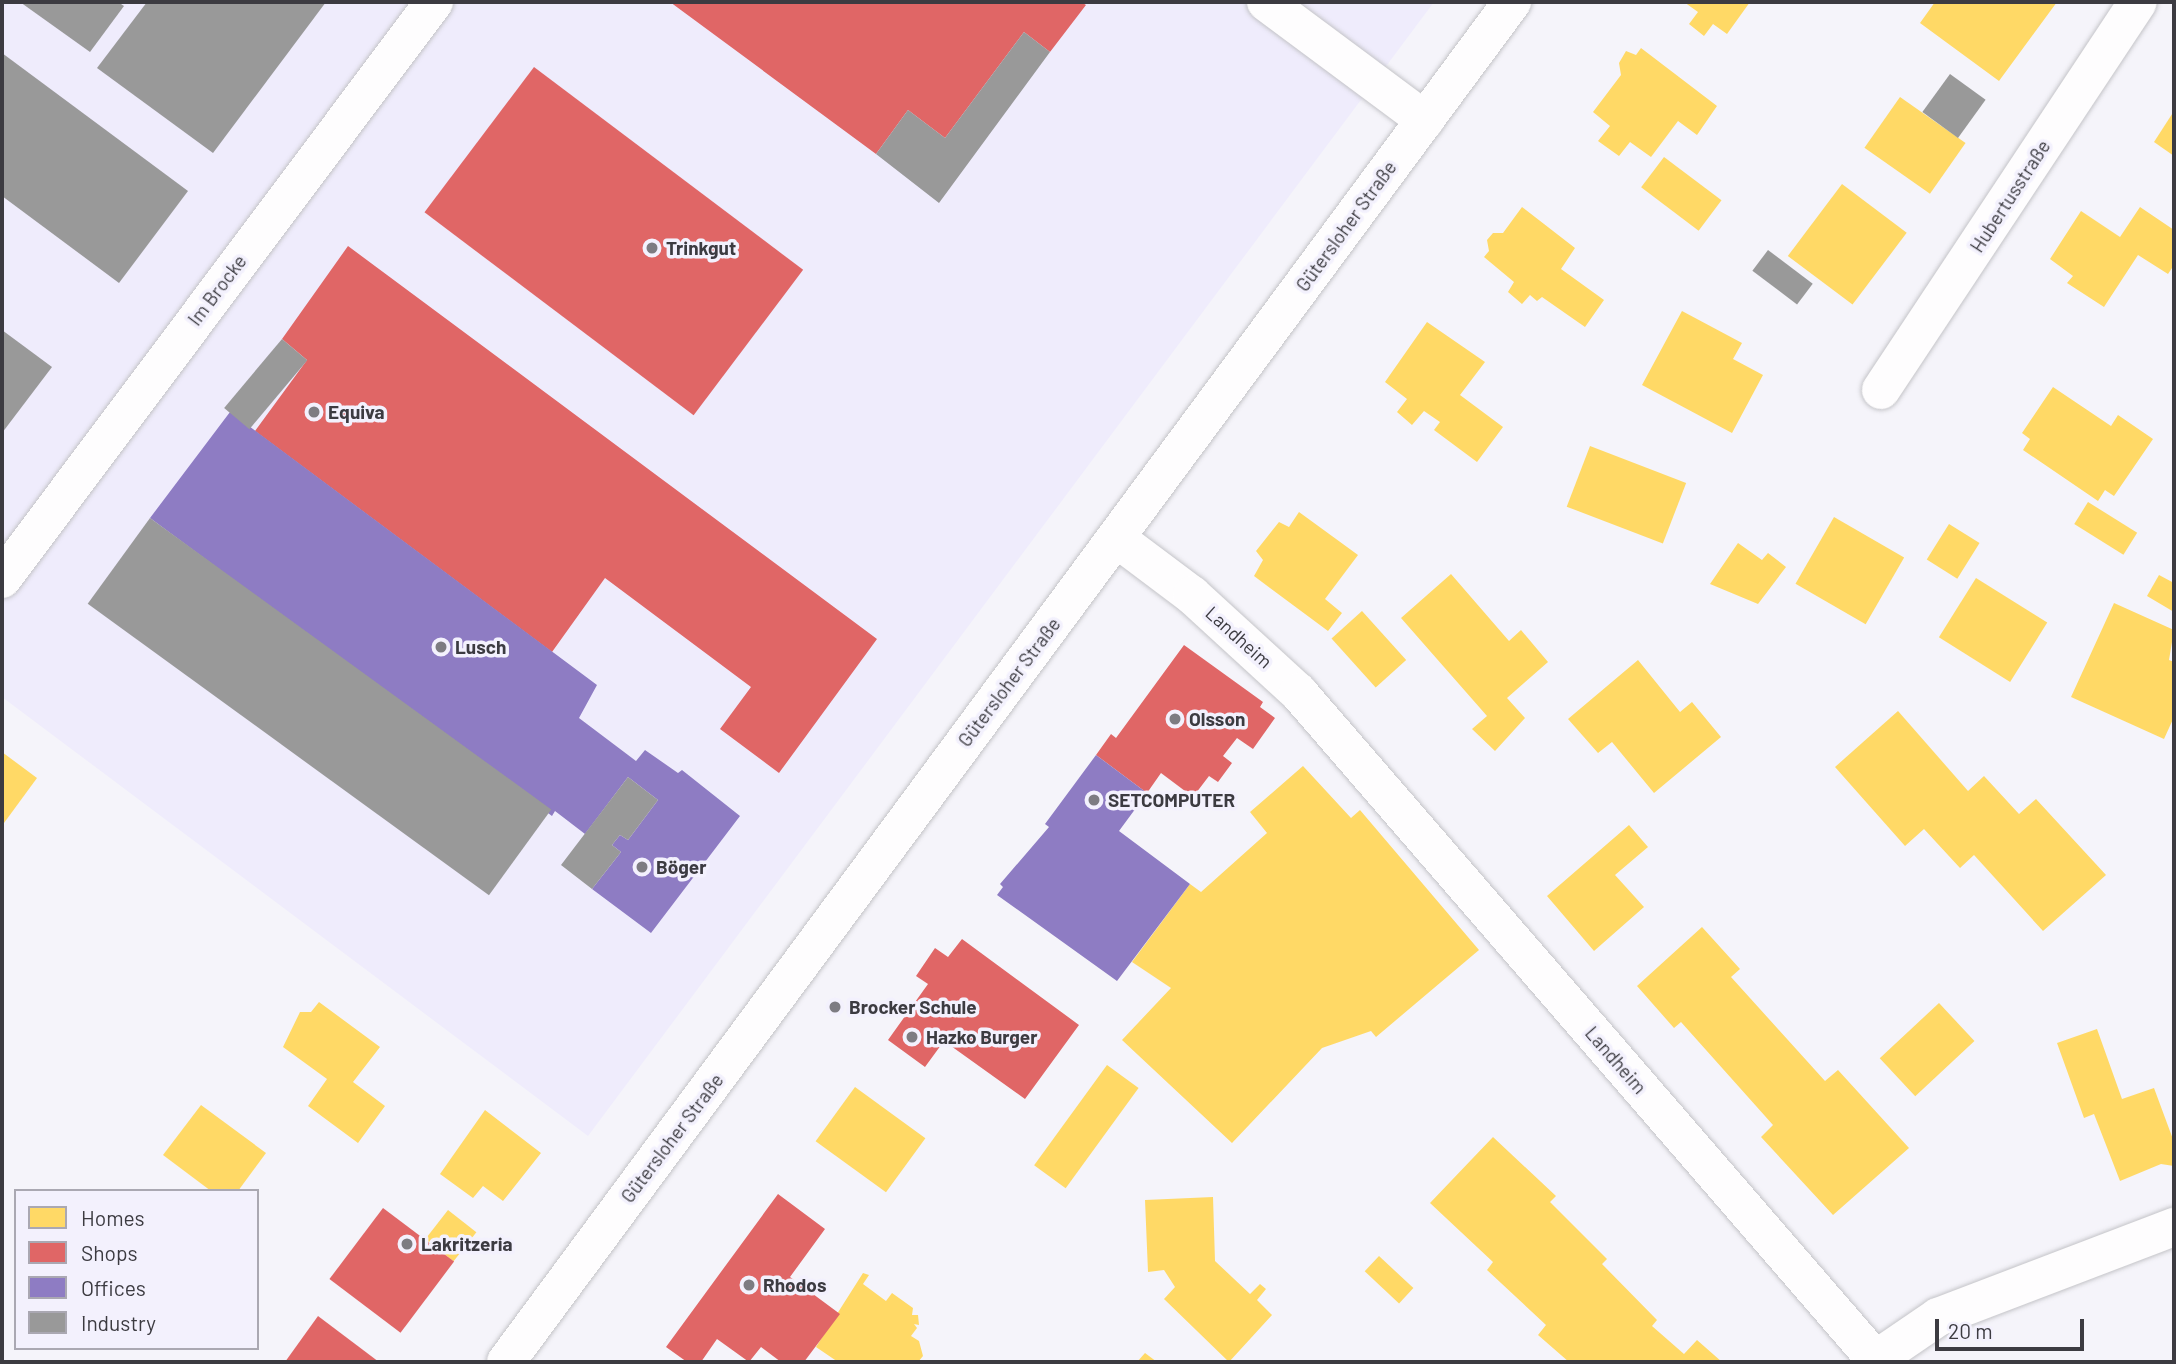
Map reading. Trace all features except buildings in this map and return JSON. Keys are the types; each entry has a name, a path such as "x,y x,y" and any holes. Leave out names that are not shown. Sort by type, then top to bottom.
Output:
{"street":[{"name":"Im Brocke","path":"2,579 434,2"},
{"path":"1266,2 1424,120"},
{"name":"Gütersloher Straße","path":"506,1362 1513,2"},
{"name":"Hubertusstraße","path":"1881,390 2138,2"},
{"name":"Landheim","path":"1116,538 1192,596 1298,692 1873,1361 1938,1317 2174,1227"}],"shaded area":[{"path":"2,2 1434,2 588,1136 2,697"}],"place":[{"name":"Trinkgut","path":"652,248"},
{"name":"Equiva","path":"314,412"},
{"name":"Lusch","path":"441,647"},
{"name":"Olsson","path":"1175,719"},
{"name":"SETCOMPUTER","path":"1094,800"},
{"name":"Böger","path":"642,867"},
{"name":"Brocker Schule","path":"835,1007"},
{"name":"Hazko Burger","path":"912,1037"},
{"name":"Lakritzeria","path":"407,1244"},
{"name":"Rhodos","path":"749,1285"}]}
